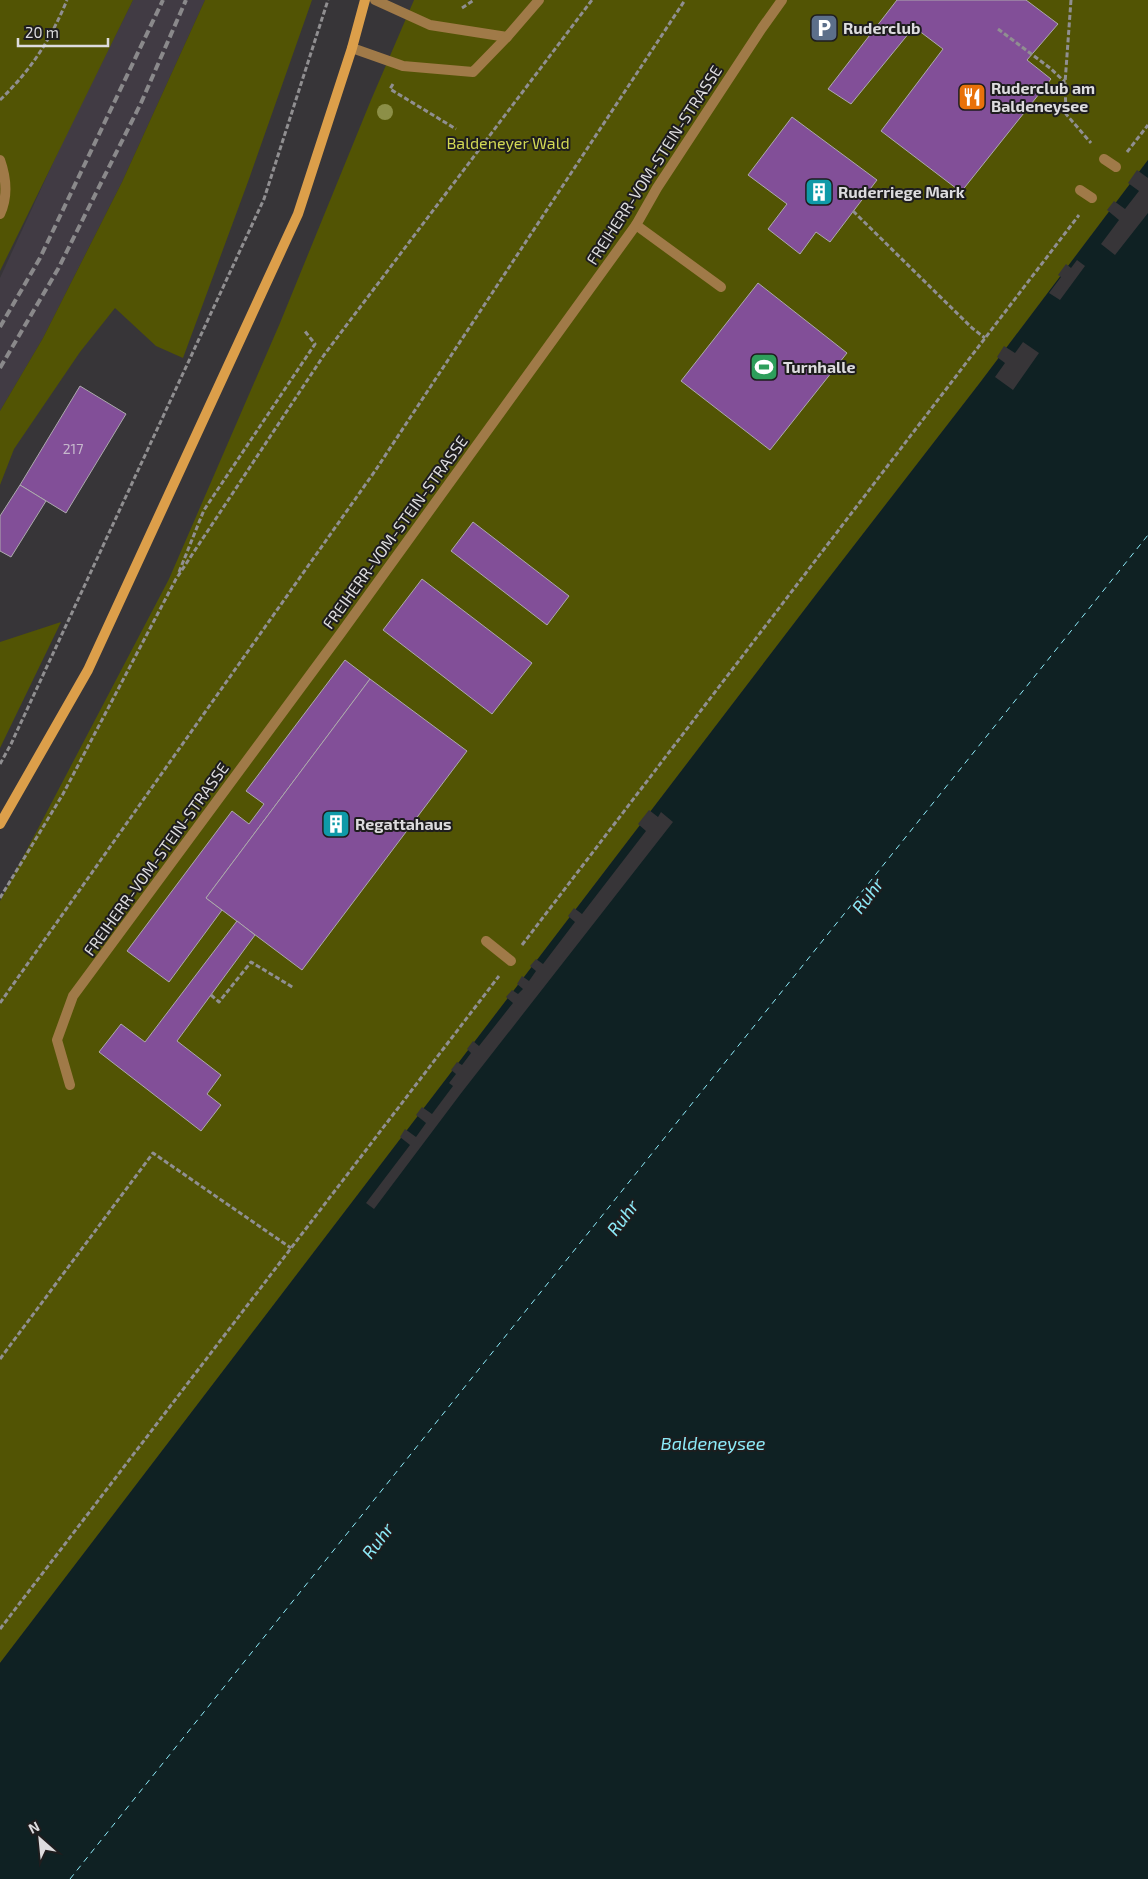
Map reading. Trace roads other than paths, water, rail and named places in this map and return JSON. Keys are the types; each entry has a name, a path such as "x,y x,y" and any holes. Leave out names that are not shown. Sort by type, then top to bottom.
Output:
{"main road":[{"path":"0,824 88,670 298,214 352,48 365,0"}],"street":[{"path":"375,0 430,25 508,37"},
{"path":"352,48 403,66 472,72 508,37 539,0"},
{"name":"FREIHERR-VOM-STEIN-STRASSE","path":"70,1085 57,1040 74,996 352,618 636,225 657,188 782,0"},
{"path":"1104,159 1116,167"},
{"path":"0,160 4,171 6,187 0,214"},
{"path":"1080,190 1092,198"},
{"path":"636,225 721,287"},
{"path":"486,941 511,961"}],"water":[{"name":"Baldeneysee","path":"1148,160 1148,1879 0,1879 0,1663 979,384"}],"railway":[{"path":"0,327 40,258 163,0"},
{"path":"0,368 58,269 141,103 186,0"}],"place":[{"name":"Ruderclub","path":"824,28"},
{"name":"Ruderclub am Baldeneysee","path":"972,97"},
{"name":"Ruderriege Mark","path":"819,192"},
{"name":"Turnhalle","path":"764,367"},
{"name":"Regattahaus","path":"336,824"}],"park label":[{"name":"Baldeneyer Wald","path":"508,143"}],"water label":[{"name":"Ruhr","path":"868,896"},
{"name":"Ruhr","path":"623,1218"},
{"name":"Ruhr","path":"378,1541"}]}
